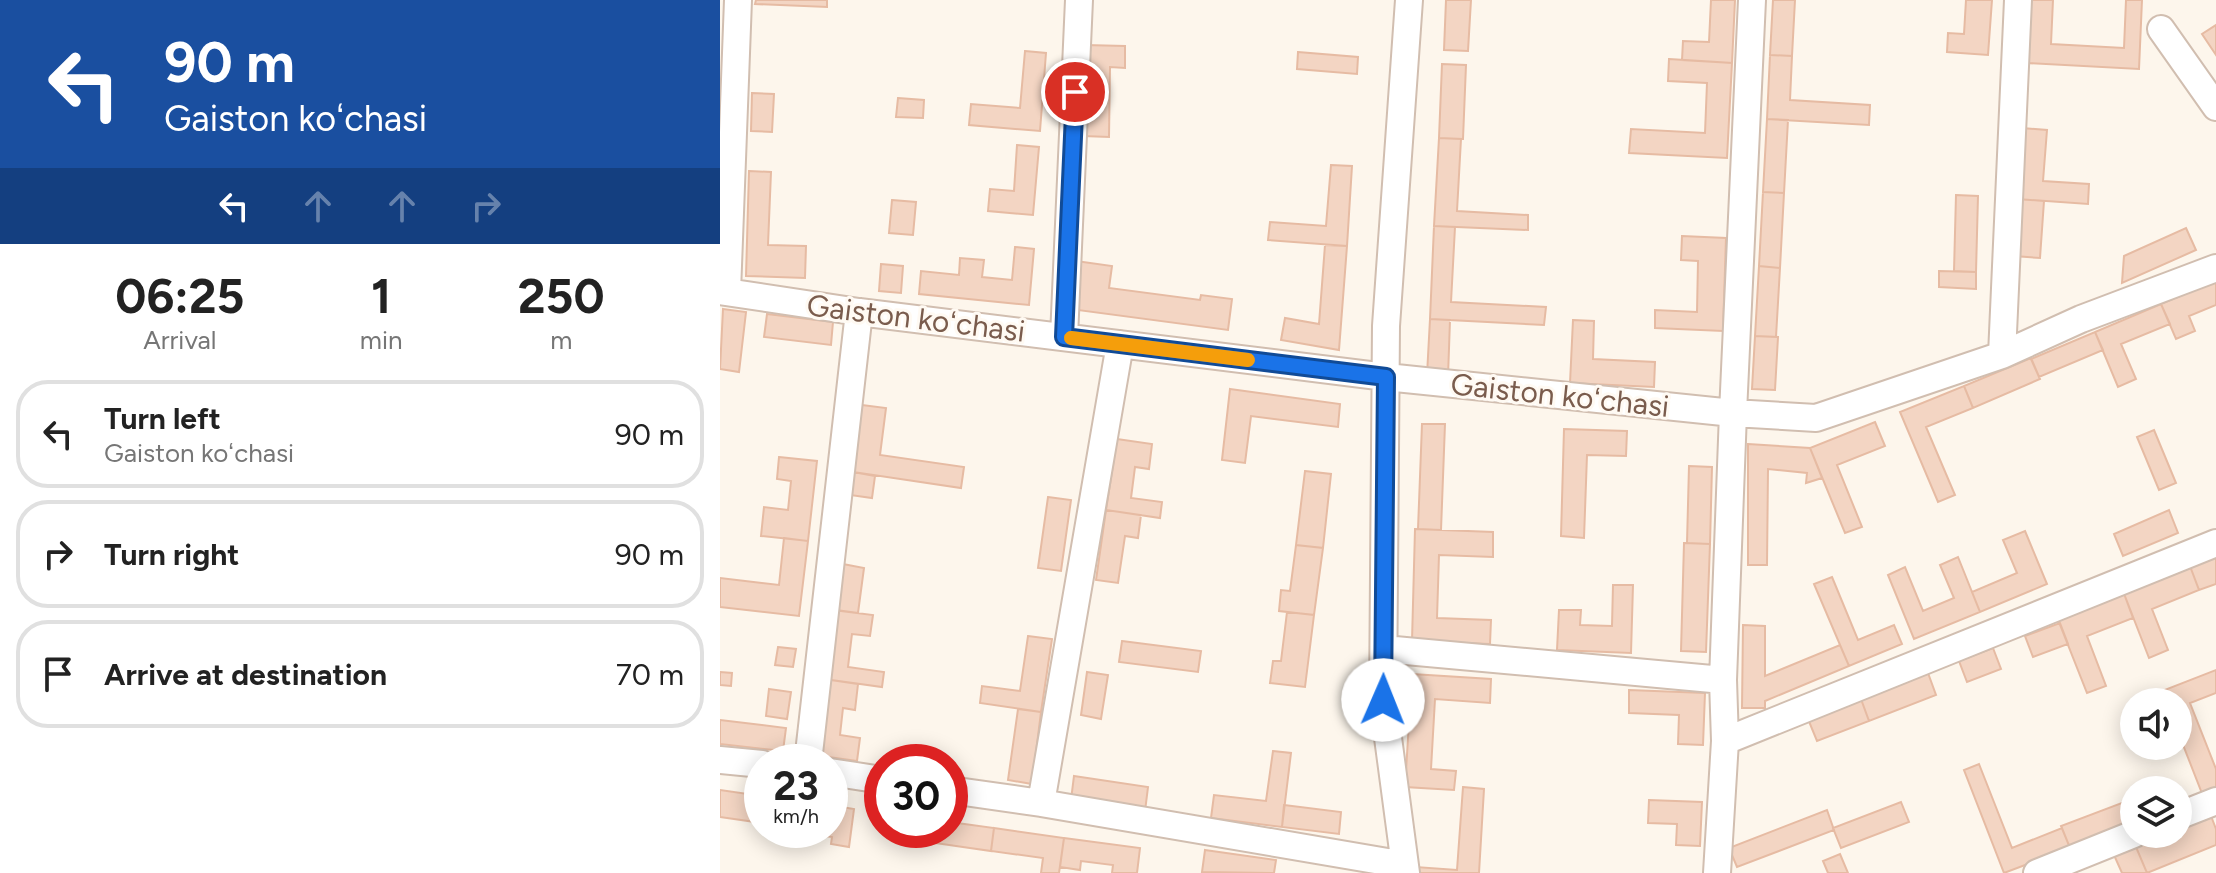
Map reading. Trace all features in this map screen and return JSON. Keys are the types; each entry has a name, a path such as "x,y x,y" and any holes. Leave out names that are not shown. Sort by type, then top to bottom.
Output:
{"street":[{"path":"724,291 738,0"},
{"path":"1064,337 1079,0"},
{"path":"968,793 1406,869 1383,700 1386,326 1409,0"},
{"path":"1717,873 1725,741 1723,680 1752,0"},
{"path":"2002,355 2018,0"},
{"path":"2161,29 2216,107"},
{"name":"Gaiston koʻchasi","path":"724,291 859,312 1386,377 1733,413 1816,418 2002,355 2081,319 2216,268"},
{"path":"810,744 859,312"},
{"path":"1041,803 1120,344"},
{"path":"1725,741 2216,543"},
{"path":"1384,649 1723,680"},
{"path":"720,760 744,762"},
{"path":"2192,810 2216,801"},
{"path":"2037,873 2120,840"}],"building":[{"path":"756,0 827,0 827,7 755,4"},
{"path":"1446,0 1471,0 1468,51 1444,50"},
{"path":"1711,0 1735,0 1732,63 1682,60 1683,41 1709,42"},
{"path":"1773,0 1795,0 1792,56 1770,55"},
{"path":"1966,0 1992,0 1988,55 1947,52 1948,33 1964,34"},
{"path":"2030,0 2053,0 2051,44 2124,48 2126,0 2142,0 2139,69 2027,63"},
{"path":"2216,25 2216,55 2202,34"},
{"path":"1085,45 1125,46 1125,68 1110,67 1109,137 1083,136"},
{"path":"1025,51 1046,53 1040,131 969,125 971,104 1020,108"},
{"path":"1298,52 1358,57 1357,74 1297,69"},
{"path":"1770,55 1792,56 1790,100 1870,105 1869,125 1767,119"},
{"path":"1669,59 1732,63 1727,158 1629,153 1631,129 1705,133 1707,83 1668,81"},
{"path":"1442,64 1466,65 1463,139 1439,138"},
{"path":"752,93 774,94 772,132 751,131"},
{"path":"898,98 924,100 923,118 896,117"},
{"path":"1767,119 1788,120 1784,193 1763,192"},
{"path":"2022,128 2047,130 2043,181 2089,184 2088,204 2017,199"},
{"path":"1439,138 1461,139 1457,211 1528,215 1528,230 1434,226"},
{"path":"1017,145 1039,147 1033,215 988,211 990,189 1014,191"},
{"path":"1331,165 1352,166 1347,246 1268,240 1270,222 1326,226"},
{"path":"749,171 771,172 768,245 806,246 805,278 746,276"},
{"path":"1763,192 1784,193 1780,268 1759,266"},
{"path":"1956,195 1978,196 1976,272 1954,271"},
{"path":"2017,199 2044,201 2040,258 2014,256"},
{"path":"892,200 916,202 913,235 889,233"},
{"path":"1434,226 1455,227 1451,302 1546,307 1544,325 1430,319"},
{"path":"2186,228 2196,250 2122,283 2124,256"},
{"path":"1682,236 1726,238 1723,331 1655,328 1655,310 1697,312 1698,261 1681,260"},
{"path":"1325,245 1347,246 1339,350 1281,340 1285,318 1319,324"},
{"path":"1015,247 1034,249 1029,305 919,294 921,271 959,275 960,258 984,260 982,277 1012,280"},
{"path":"1076,261 1112,266 1109,288 1200,300 1201,295 1232,299 1228,330 1070,309"},
{"path":"881,264 903,266 901,293 879,291"},
{"path":"1759,266 1780,268 1776,337 1755,336"},
{"path":"1939,271 1976,272 1976,289 1939,287"},
{"path":"2216,281 2216,305 2189,316 2195,331 2176,339 2161,304"},
{"path":"2161,304 2170,324 2121,344 2136,379 2118,387 2095,332"},
{"path":"723,309 746,312 739,372 720,369"},
{"path":"767,314 833,322 831,345 764,337"},
{"path":"1430,319 1450,320 1448,377 1427,375"},
{"path":"1573,320 1594,321 1593,359 1655,362 1654,387 1570,383"},
{"path":"2095,332 2103,350 2039,377 2031,359"},
{"path":"1755,336 1778,337 1775,390 1752,389"},
{"path":"2031,358 2040,379 1973,408 1964,386"},
{"path":"1964,386 1973,408 1926,427 1955,495 1938,502 1900,412"},
{"path":"1230,389 1340,404 1338,427 1251,416 1245,463 1222,460"},
{"path":"862,405 886,408 880,455 964,467 961,488 853,472"},
{"path":"1875,422 1885,446 1837,465 1862,527 1845,533 1810,448"},
{"path":"1422,424 1445,424 1441,530 1418,529"},
{"path":"1564,429 1627,431 1626,456 1587,455 1584,538 1561,536"},
{"path":"2154,430 2176,483 2159,490 2137,437"},
{"path":"1117,439 1152,444 1149,469 1135,467 1131,498 1162,502 1160,518 1106,510"},
{"path":"1748,444 1810,448 1822,478 1806,483 1807,473 1768,469 1767,565 1748,565"},
{"path":"779,457 817,461 808,541 761,536 764,507 788,510 791,481 777,479"},
{"path":"1689,466 1712,467 1710,544 1687,543"},
{"path":"1305,471 1331,474 1323,548 1296,545"},
{"path":"853,472 875,476 872,498 850,495"},
{"path":"1048,497 1071,500 1061,571 1038,568"},
{"path":"1106,510 1141,515 1138,538 1125,536 1118,583 1096,580"},
{"path":"2169,510 2178,533 2123,556 2114,534"},
{"path":"1415,529 1493,532 1493,557 1439,555 1437,618 1491,620 1490,644 1412,641"},
{"path":"2025,531 2047,584 1980,612 1972,592 2017,573 2003,540"},
{"path":"784,538 808,541 799,616 720,607 720,578 779,585"},
{"path":"1684,543 1710,544 1706,652 1681,651"},
{"path":"1296,545 1323,548 1314,615 1279,611 1281,590 1290,591"},
{"path":"2216,556 2216,584 2199,590 2190,566"},
{"path":"1958,557 1980,612 1914,639 1888,575 1905,567 1923,611 1954,598 1940,565"},
{"path":"843,564 864,568 858,613 836,610"},
{"path":"2190,566 2199,590 2152,609 2168,650 2149,658 2123,591"},
{"path":"1832,577 1858,640 1894,625 1902,644 1849,666 1814,584"},
{"path":"1613,585 1633,585 1631,653 1557,650 1559,610 1581,610 1580,625 1612,626"},
{"path":"2123,591 2133,618 2087,636 2106,686 2087,693 2057,617"},
{"path":"833,610 873,615 870,636 852,634 848,667 884,672 882,687 824,679"},
{"path":"1287,612 1314,615 1305,687 1270,683 1273,661 1281,661"},
{"path":"2060,623 2068,644 2033,657 2025,636"},
{"path":"1743,625 1765,626 1765,676 1840,645 1849,666 1765,701 1765,708 1742,708"},
{"path":"1028,636 1052,639 1041,712 980,703 982,686 1020,691"},
{"path":"1122,641 1201,651 1198,672 1119,662"},
{"path":"778,647 796,649 793,667 775,665"},
{"path":"1993,648 2001,669 1967,682 1959,661"},
{"path":"2216,670 2216,693 2192,702 2192,688 2170,688"},
{"path":"720,672 732,673 731,686 720,685"},
{"path":"1087,672 1108,675 1101,719 1081,715"},
{"path":"1928,673 1936,695 1869,721 1861,699"},
{"path":"1412,674 1491,679 1490,703 1435,699 1431,769 1456,771 1454,790 1405,787"},
{"path":"824,679 858,684 855,710 843,708 840,735 860,738 857,761 848,760 848,744 815,744"},
{"path":"769,689 791,692 787,719 766,716"},
{"path":"1629,690 1705,693 1703,745 1678,744 1679,715 1629,713"},
{"path":"1861,699 1869,721 1817,741 1808,719"},
{"path":"2192,708 2216,769 2216,791 2203,796 2189,760 2192,760"},
{"path":"1018,709 1041,712 1032,784 1008,780"},
{"path":"720,720 786,728 784,744 744,744 744,747 720,744"},
{"path":"1273,751 1291,753 1282,827 1211,818 1214,795 1266,801"},
{"path":"1979,764 2012,848 2062,828 2070,848 2004,873 1964,770"},
{"path":"1074,776 1148,787 1145,811 1071,800"},
{"path":"1463,787 1484,789 1479,873 1416,873 1416,867 1457,870"},
{"path":"720,790 744,793 744,820 720,817"},
{"path":"1649,800 1702,802 1700,846 1676,845 1677,824 1648,823"},
{"path":"1901,802 1909,822 1841,848 1833,828"},
{"path":"2120,804 2120,828 2070,848 2061,826"},
{"path":"1284,805 1341,812 1339,834 1282,827"},
{"path":"848,808 854,809 848,847"},
{"path":"1827,810 1834,830 1737,867 1729,848"},
{"path":"2211,816 2216,829 2216,845 2147,873 2136,848 2192,848 2192,824"},
{"path":"968,824 994,828 991,851 968,848"},
{"path":"994,828 1064,838 1059,873 1041,873 1043,858 991,851"},
{"path":"1064,838 1140,848 1137,873 1112,873 1113,865 1081,861 1080,870 1060,867"},
{"path":"2136,848 2147,873 2122,873 2114,855"},
{"path":"1205,850 1276,860 1274,873 1202,872"},
{"path":"1840,854 1848,873 1828,873 1823,861"}],"slow traffic":[{"path":"1071,338 1248,360"}],"route":[{"path":"1075,92 1064,337 1386,377 1383,700"}]}
